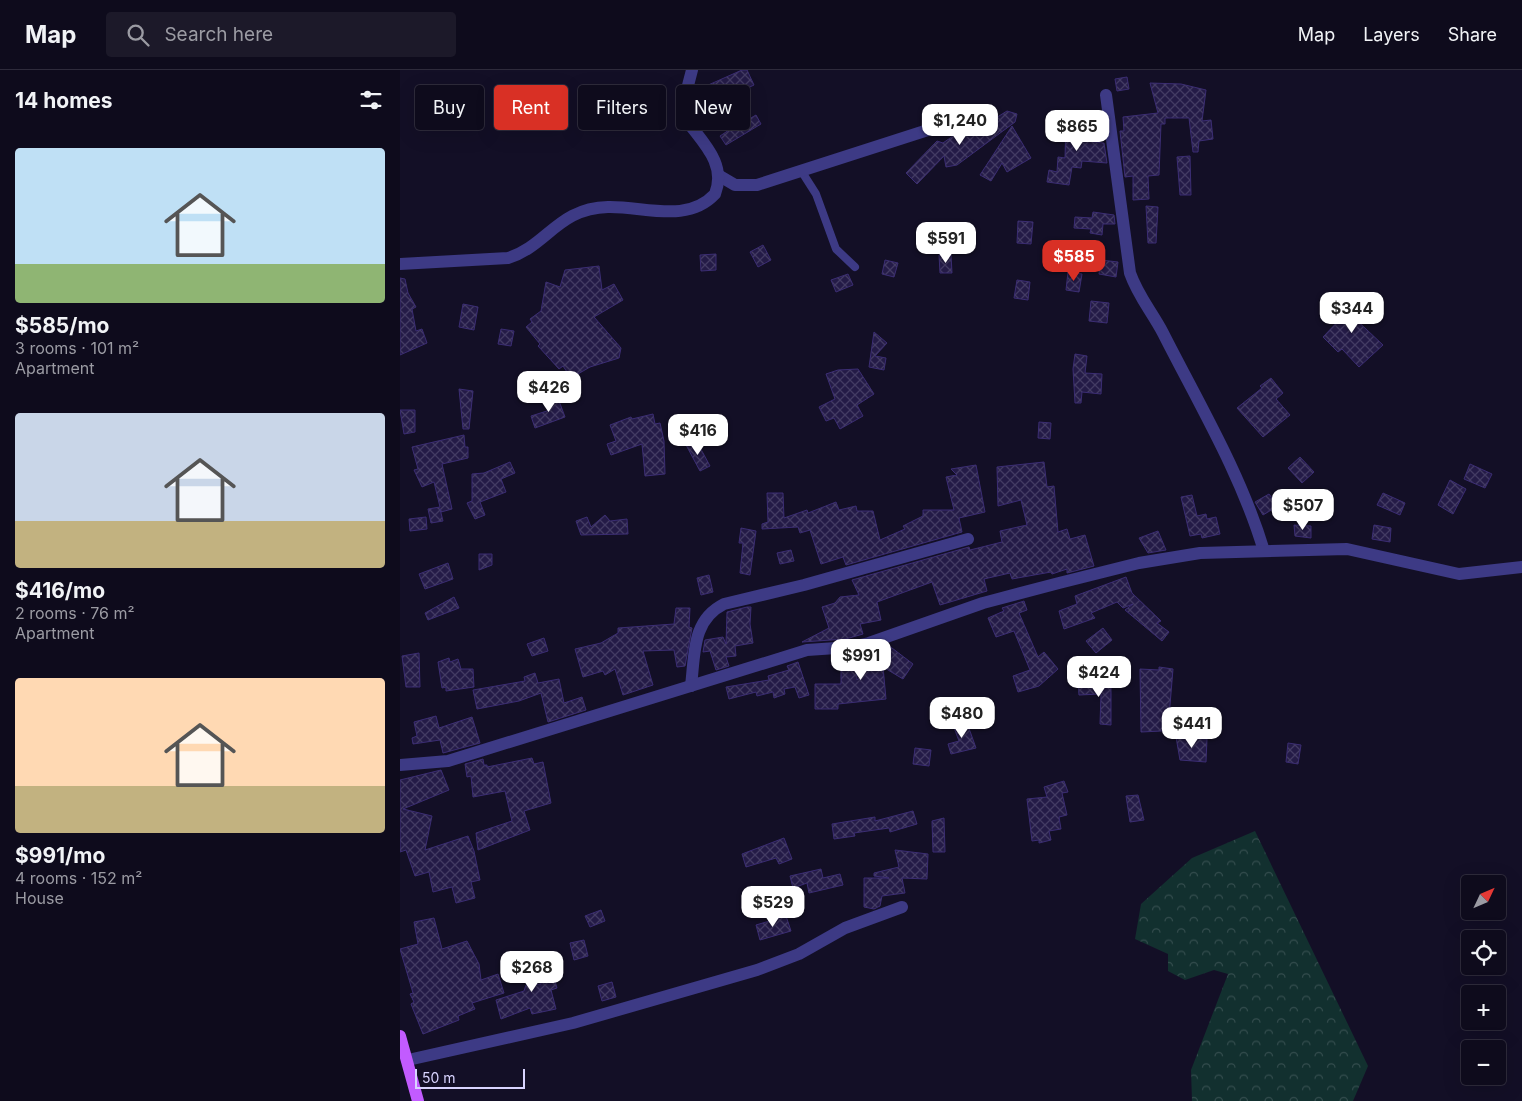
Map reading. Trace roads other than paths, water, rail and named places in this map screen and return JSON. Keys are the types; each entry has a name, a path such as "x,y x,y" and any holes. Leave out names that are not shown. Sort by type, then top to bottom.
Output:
{"main road":[{"path":"400,1036 418,1101"}],"street":[{"path":"400,264 508,258 519,255 561,221 575,214 602,208 668,212 704,204 715,194 718,175 708,145 683,115 685,97 692,70"},
{"path":"1106,95 1130,274 1137,293 1160,328 1224,454 1256,524 1264,551"},
{"path":"718,175 735,185 746,186 773,181 931,129 970,120"},
{"path":"691,686 698,636 707,615 724,604 804,586 968,539"},
{"path":"400,765 448,761 807,650 851,647 869,643 983,603 1139,563 1200,553 1347,549 1459,574 1522,567"},
{"path":"408,1060 573,1023 757,970 800,954 845,928 902,907"}],"lane":[{"path":"802,172 816,194 836,248 855,267"}]}
